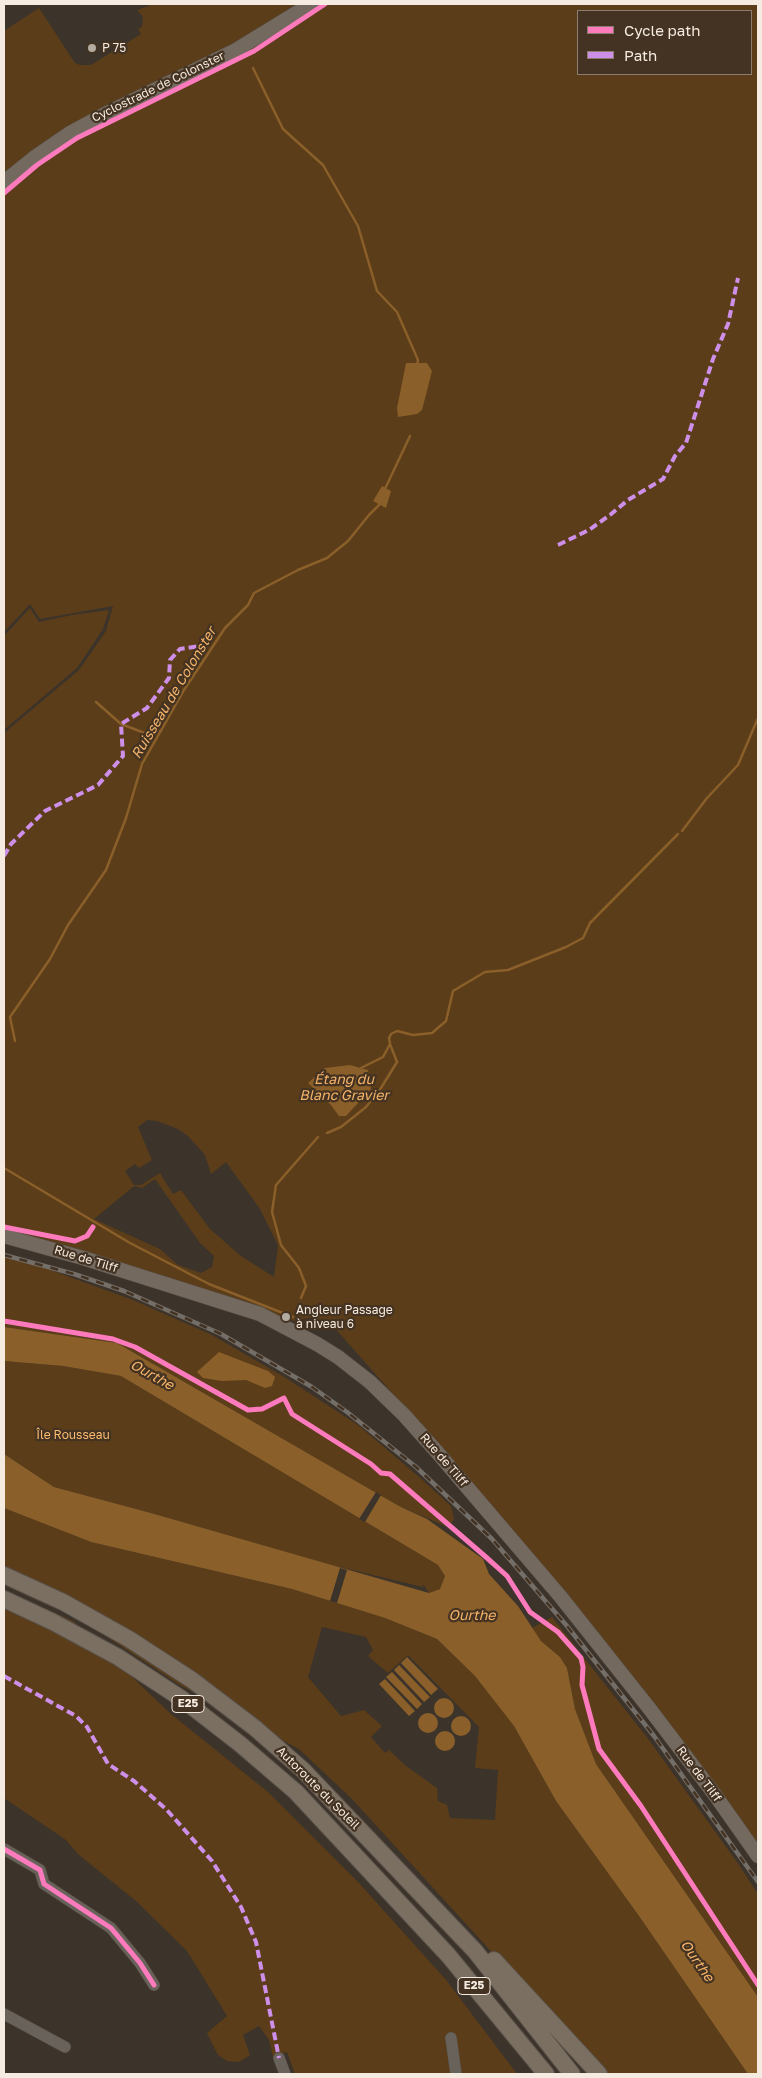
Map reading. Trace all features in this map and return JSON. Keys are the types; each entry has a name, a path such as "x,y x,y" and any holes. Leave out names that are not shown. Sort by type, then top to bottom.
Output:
{"highway":[{"name":"Autoroute du Soleil","path":"4,1575 62,1602 129,1639 192,1680 255,1728 303,1770 475,1951 572,2074"},
{"name":"Autoroute du Soleil","path":"4,1599 53,1622 118,1657 182,1699 247,1750 296,1792 448,1955 546,2074"},
{"path":"475,1951 496,1961 599,2074"}],"main road":[{"path":"4,182 35,157 77,129 236,50 311,4"},
{"name":"Rue de Tilff","path":"4,1236 82,1258 260,1314 338,1356 370,1382 430,1444 560,1596 649,1708 715,1795 758,1856"}],"street":[{"path":"4,1849 40,1870 44,1884 111,1928 140,1963 154,1985"},
{"path":"4,2014 65,2047"},
{"path":"451,2038 456,2074"},
{"path":"279,2058 285,2074"}],"green space":[{"path":"154,4 758,4 758,1851 465,1475 332,1325 313,1317 294,1321 44,1240 4,1232 4,733 79,670 106,631 113,606 40,619 30,604 4,632 4,31 39,8 75,63 91,65 141,34 138,29 142,27 143,17 137,10","holes":["147,1120 157,1121 178,1129 188,1136 205,1155 211,1174 226,1162 260,1209 278,1245 274,1277 241,1256 210,1229 181,1190 173,1194 160,1173 141,1185 134,1185 125,1171 135,1164 139,1168 152,1160 138,1127","155,1179 200,1243 214,1256 212,1267 201,1273 178,1265 160,1249 94,1219 134,1186 142,1188"]},
{"path":"30,608 39,622 109,610 103,629 77,668 4,730 4,636"},
{"path":"4,1257 31,1263 133,1300 212,1335 286,1378 358,1425 451,1506 454,1519 448,1527 399,1506 117,1343 4,1327"},
{"name":"Île Rousseau","path":"4,1361 63,1366 121,1376 438,1565 445,1576 440,1589 429,1593 423,1584 423,1587 327,1564 54,1487 4,1454"},
{"path":"4,1508 91,1542 292,1589 385,1618 437,1639 475,1676 514,1726 556,1801 639,1916 748,2074 603,2074 352,1799 299,1749 180,1685 83,1621 4,1585","holes":["322,1627 366,1637 373,1650 368,1656 388,1673 408,1655 479,1727 475,1768 498,1770 495,1820 450,1818 447,1805 438,1801 437,1788 406,1766 389,1750 385,1753 371,1737 382,1726 364,1710 341,1716 308,1677"]},
{"path":"4,1590 73,1621 171,1714 268,1792 359,1883 447,1981 517,2074 295,2074 287,2052 273,2056 269,2040 259,2026 243,2035 250,2055 239,2062 227,2061 218,2055 207,2033 227,2016 187,1951 136,1901 79,1855 66,1840 4,1798"},
{"path":"552,1617 649,1740 758,1894 758,1997 596,1764 575,1709 567,1668 560,1657 541,1641 532,1628"}],"water":[{"path":"406,363 427,363 432,371 422,410 417,414 398,417 397,408"},
{"path":"382,486 391,491 386,508 373,501"},
{"name":"Étang du Blanc Gravier","path":"350,1065 368,1070 371,1089 346,1116 339,1116 331,1105 308,1083 325,1068"},
{"name":"Ourthe","path":"4,1327 117,1343 399,1506 427,1519 483,1559 489,1574 518,1606 541,1641 560,1657 567,1668 575,1709 596,1764 758,1997 758,2074 748,2074 639,1916 556,1801 514,1726 475,1676 437,1639 385,1618 292,1589 91,1542 4,1508 4,1454 54,1487 429,1593 440,1589 445,1576 438,1565 121,1376 63,1366 4,1361"},
{"path":"219,1352 268,1371 275,1377 272,1386 265,1388 246,1380 222,1381 203,1378 197,1372"},
{"path":"407,1657 438,1689 431,1695 401,1663"},
{"path":"399,1665 430,1697 424,1702 394,1670"},
{"path":"392,1672 422,1704 417,1709 386,1677"},
{"path":"385,1679 415,1711 409,1716 379,1684"},
{"path":"444,1698 451,1701 454,1708 451,1715 444,1718 437,1715 434,1708 437,1701"},
{"path":"428,1713 435,1716 438,1723 435,1730 428,1733 421,1730 418,1723 421,1716"},
{"path":"461,1716 468,1719 471,1726 468,1733 461,1736 454,1733 451,1726 454,1719"},
{"path":"445,1731 452,1734 455,1741 452,1748 445,1751 438,1748 435,1741 438,1734"}],"pier":[{"path":"376,1492 381,1495 365,1522 359,1519"},
{"path":"340,1568 347,1570 337,1603 330,1601"}],"waterway":[{"name":"Ruisseau de Colonster","path":"253,68 283,129 323,165 358,226 377,291 397,312 418,360 417,365"},
{"name":"Ruisseau de Colonster","path":"384,491 410,436"},
{"name":"Ruisseau de Colonster","path":"15,1041 10,1017 50,959 68,925 106,870 126,818 142,764 184,690 225,628 248,605 254,593 298,570 327,558 348,541 381,503"},
{"path":"96,702 121,724 150,735 161,731"},
{"path":"682,831 707,798 738,765 758,718"},
{"path":"361,1068 383,1057 390,1044 389,1038 391,1034 397,1031 413,1035 432,1033 446,1021 453,991 485,972 508,970 566,947 583,938 590,923 678,834"},
{"path":"327,1133 341,1127 366,1107 381,1088 397,1062 390,1044"},
{"path":"301,1298 306,1286 299,1268 281,1245 272,1212 276,1185 318,1137"},
{"path":"4,1168 130,1243 209,1284 293,1317"}],"railway":[{"path":"4,1255 74,1274 124,1291 221,1334 312,1387 347,1412 416,1467 492,1539 567,1626 654,1736 758,1882"}],"marked path":[{"path":"558,545 589,530 628,500 663,479 675,456 686,443 713,359 728,324 738,278"},
{"path":"4,856 11,844 45,811 98,785 123,756 121,724 147,708 169,678 170,660 180,649 206,645 211,648"},
{"path":"4,1676 76,1716 87,1727 108,1764 134,1781 166,1809 212,1861 241,1907 256,1942 279,2058"}],"cycle path":[{"name":"Cyclostrade de Colonster","path":"4,193 37,165 77,138 254,51 325,4"},
{"path":"4,1227 75,1241 87,1236 93,1227"},
{"path":"4,1321 113,1339 135,1347 248,1410 262,1409 284,1398 292,1414 371,1464 381,1473 390,1474 487,1558 507,1576 530,1612 558,1632 581,1658 583,1667 582,1685 599,1749 641,1806 758,1985"},
{"path":"4,1849 40,1870 44,1884 111,1928 140,1963 154,1985"}],"place":[{"name":"P 75","path":"92,48"},
{"name":"Angleur Passage à niveau 6","path":"286,1317"}]}
